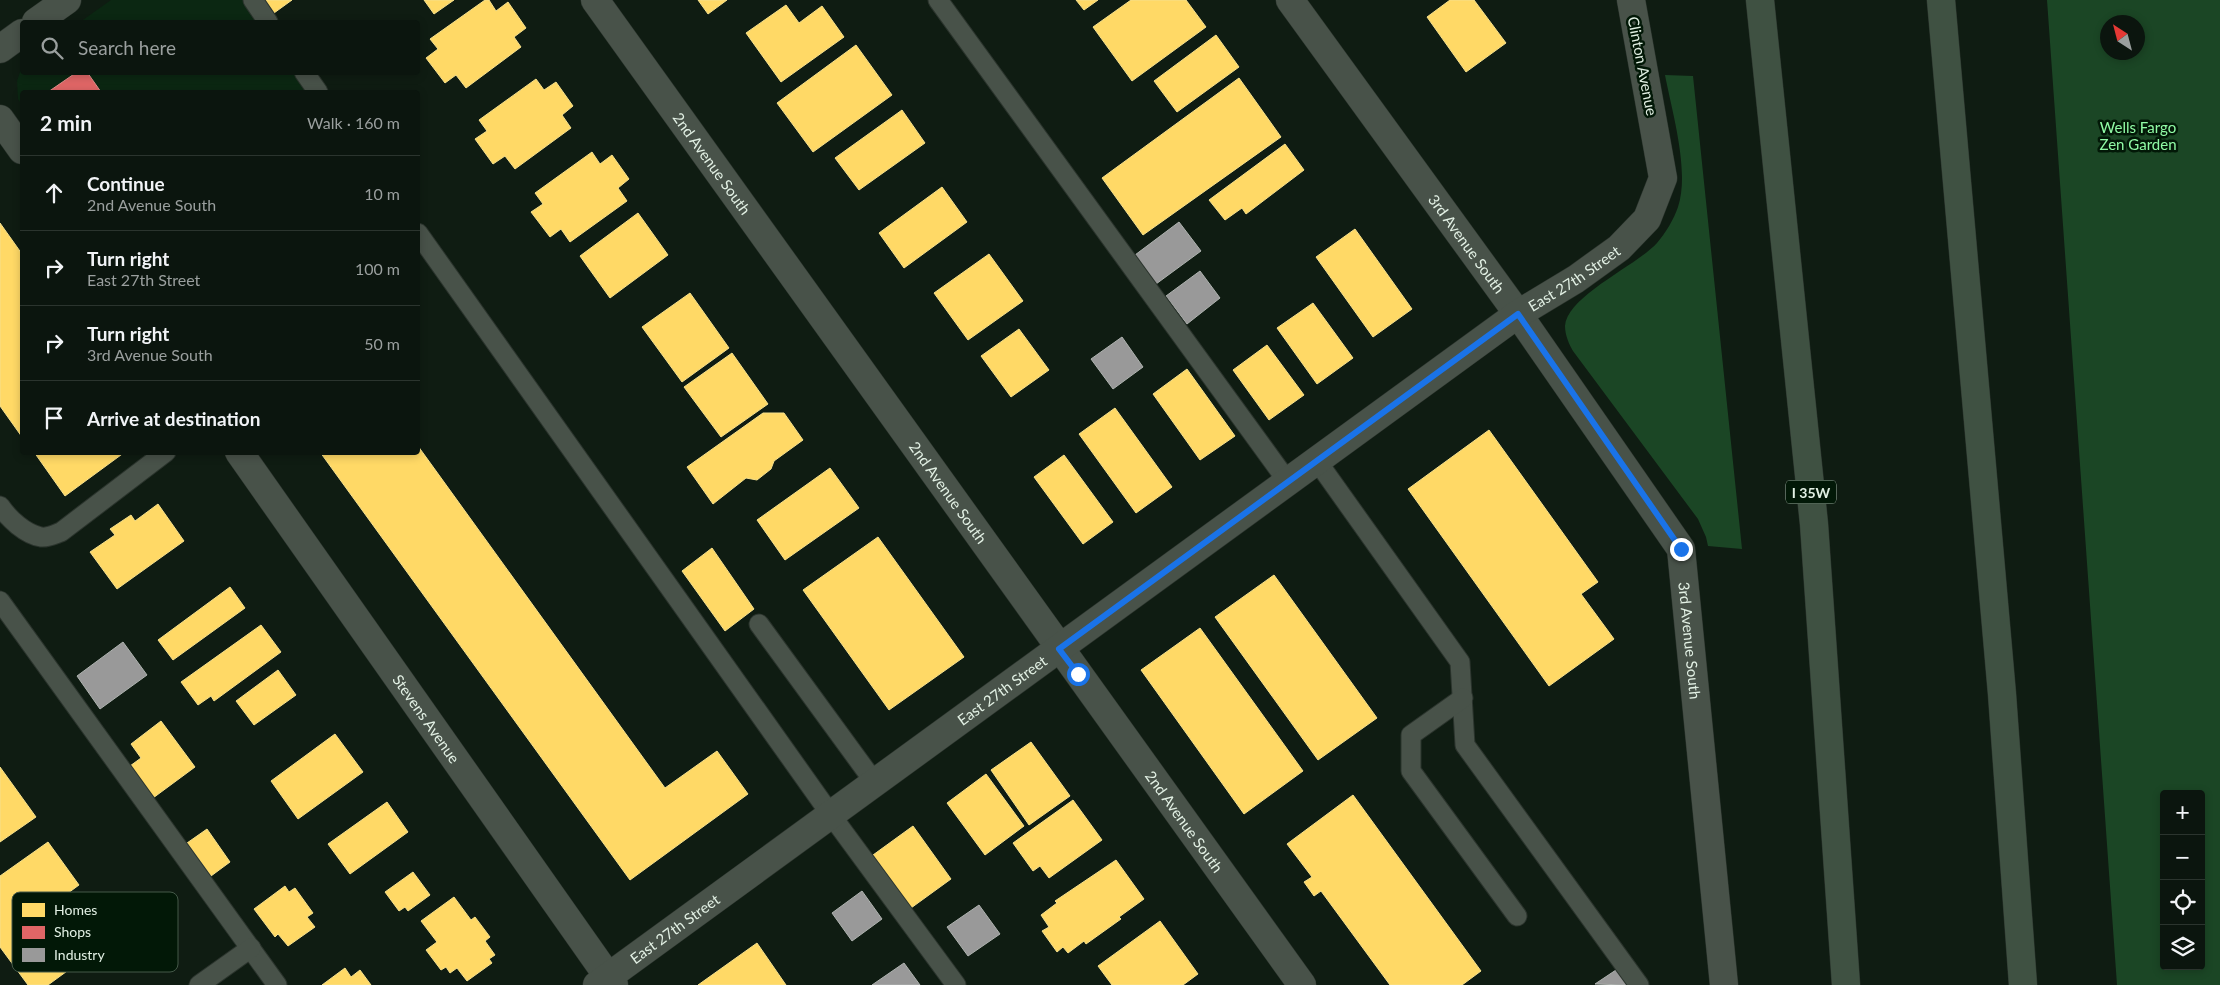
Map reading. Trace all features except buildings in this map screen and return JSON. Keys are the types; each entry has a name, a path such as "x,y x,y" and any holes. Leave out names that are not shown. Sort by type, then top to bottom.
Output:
{"highway":[{"name":"I 35W","path":"1760,0 1814,524 1846,985"},
{"path":"1941,0 2001,674 2023,985"}],"street":[{"path":"39,20 67,0"},
{"name":"2nd Avenue South","path":"595,0 1302,985"},
{"name":"3rd Avenue South","path":"1290,0 1518,314 1681,549 1724,985"},
{"name":"Clinton Avenue","path":"1631,0 1656,131"},
{"path":"0,49 20,34"},
{"path":"0,118 20,147"},
{"name":"East 27th Street","path":"607,982 831,815 1518,314 1576,279 1619,248 1647,219 1663,178 1656,131"},
{"name":"Stevens Avenue","path":"241,455 607,982"}],"lane":[{"path":"252,0 267,20"},
{"path":"938,0 1288,482"},
{"path":"306,75 317,90"},
{"path":"420,236 831,815 956,985"},
{"path":"0,506 21,528 41,537 50,536 61,532 162,455"},
{"path":"1317,461 1460,662 1465,745 1639,985"},
{"path":"0,601 277,985"},
{"path":"759,624 875,783"},
{"path":"1463,698 1411,735 1411,771 1517,916"},
{"path":"200,985 251,948"}],"shaded area":[{"path":"111,0 255,0 270,20 83,20"},
{"path":"20,72 20,75 310,75 322,90 20,90 20,102 18,99 17,81"}],"green space":[{"name":"Wells Fargo Zen Garden","path":"2047,0 2220,0 2220,985 2117,985"},
{"path":"1665,75 1693,76 1742,549 1708,546 1698,519 1573,351 1566,333 1565,326 1569,315 1577,304 1657,243 1669,226 1678,207 1681,193 1681,159"}],"route":[{"path":"1078,674 1059,649 1518,314 1681,549"}]}
